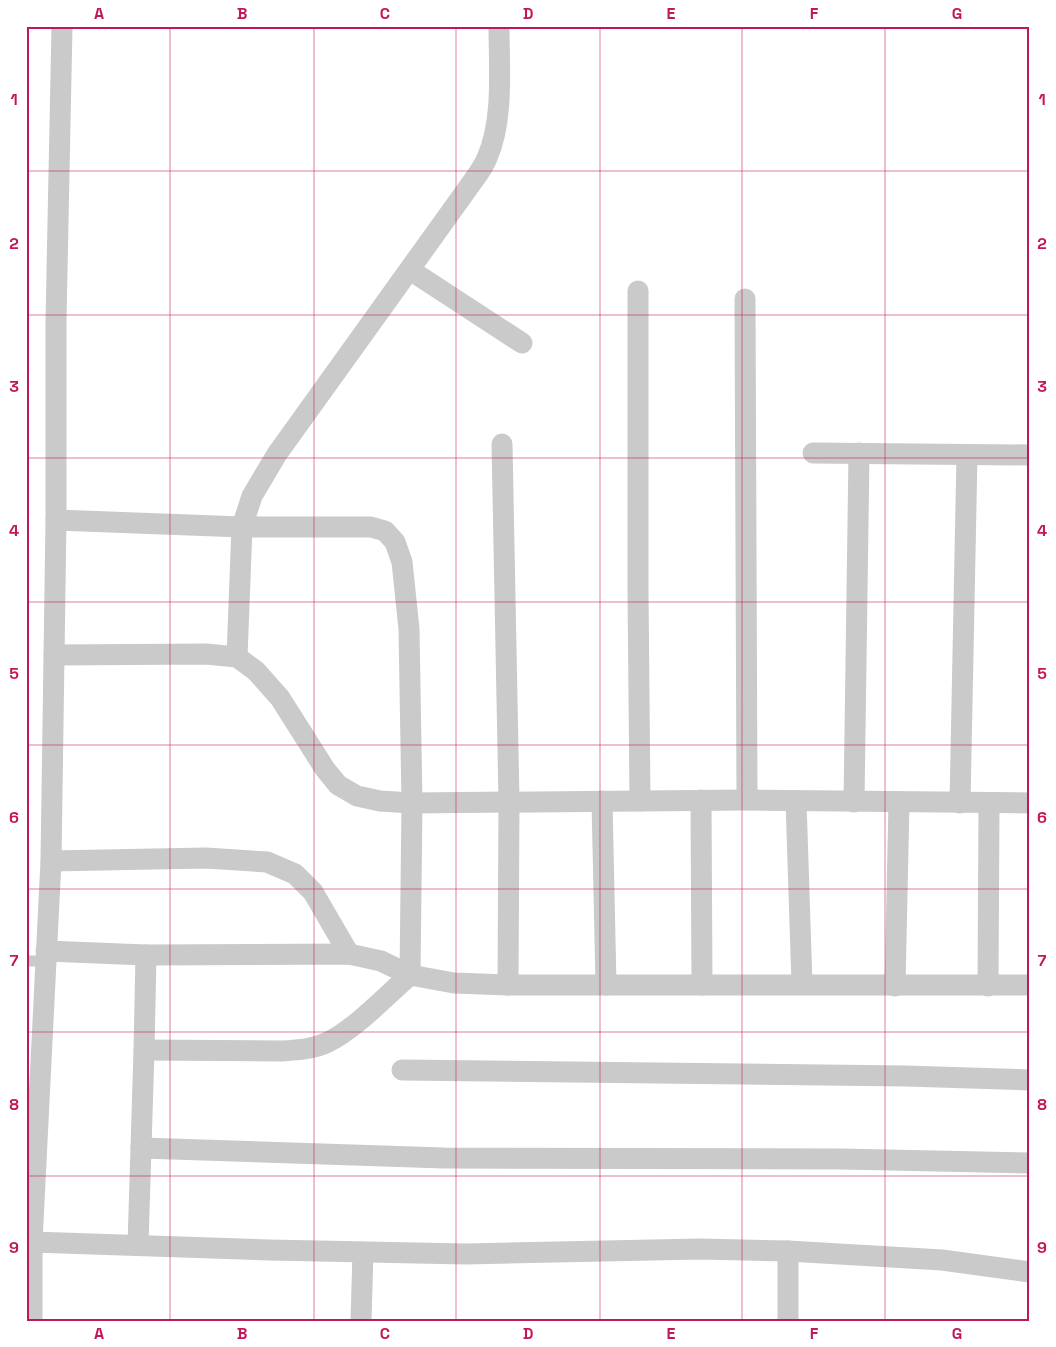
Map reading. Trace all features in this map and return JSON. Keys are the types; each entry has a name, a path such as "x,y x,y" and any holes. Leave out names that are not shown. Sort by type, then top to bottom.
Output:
{"street":[{"path":"32,1321 30,1248 39,958 51,861 56,520 56,321 62,26"},
{"path":"237,657 242,527 252,496 277,454 410,270 487,158 497,119 499,26"},
{"path":"410,270 522,342"},
{"path":"638,291 640,801"},
{"path":"745,299 747,800"},
{"path":"502,444 509,801 508,985"},
{"path":"814,452 1030,455"},
{"path":"854,802 859,453"},
{"path":"960,803 967,455"},
{"path":"56,520 242,527 371,527 385,531 395,542 402,562 409,629 412,803 410,975 345,1032 327,1042 305,1049 282,1051 144,1050"},
{"path":"54,655 206,654 237,657 256,670 280,698 325,769 338,785 357,796 380,802 747,800 1030,803"},
{"path":"701,800 702,985"},
{"path":"602,801 606,985"},
{"path":"796,801 802,984"},
{"path":"895,986 899,802"},
{"path":"988,986 989,803"},
{"path":"51,861 206,858 268,862 295,874 313,892 349,954"},
{"path":"39,958 146,955 349,954 381,961 410,975 454,983 508,985 802,984 1030,986"},
{"path":"138,1245 146,955"},
{"path":"402,1070 906,1076 1030,1080"},
{"path":"141,1148 444,1158 842,1159 1030,1163"},
{"path":"30,1248 138,1245 466,1254 700,1249 788,1251 942,1260 1030,1272"},
{"path":"788,1251 788,1321"},
{"path":"361,1321 363,1252"}]}
